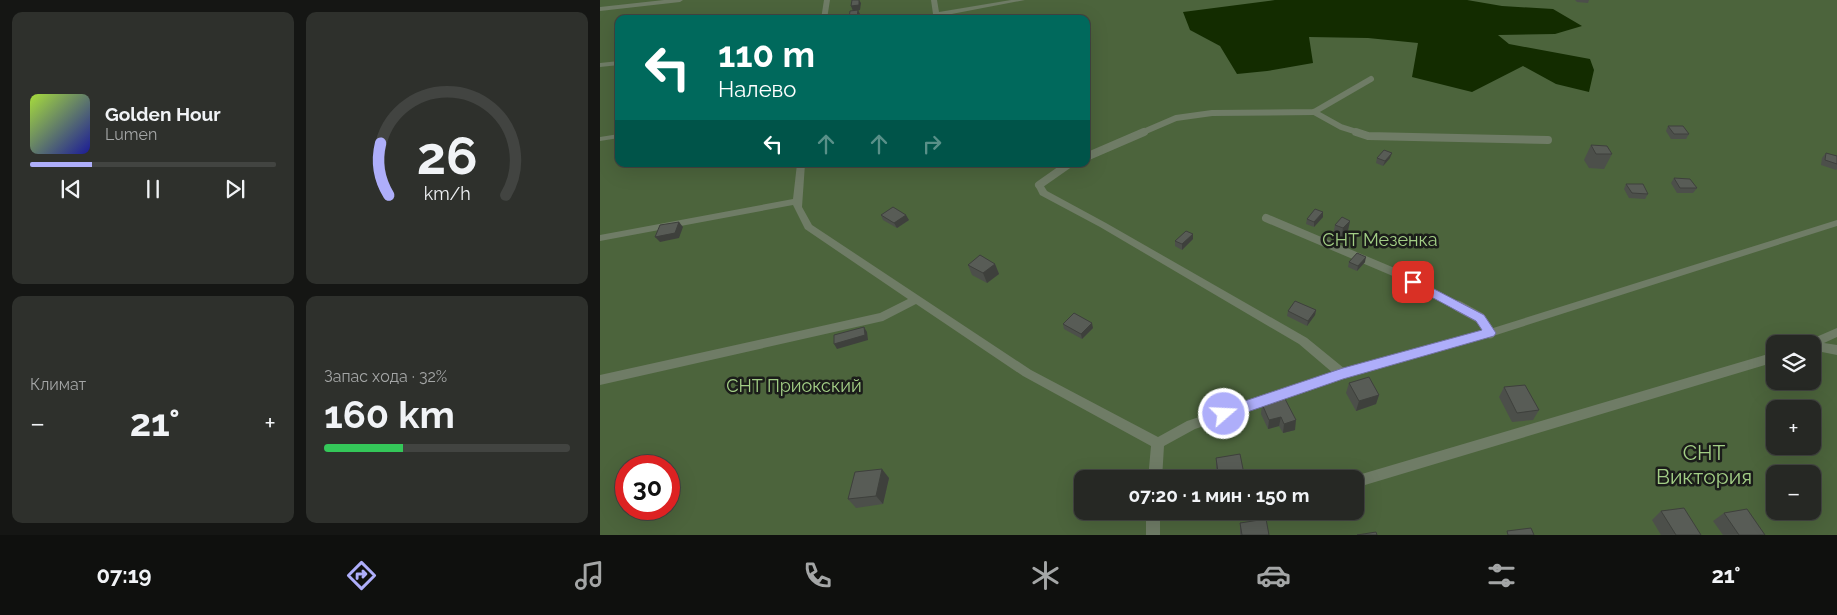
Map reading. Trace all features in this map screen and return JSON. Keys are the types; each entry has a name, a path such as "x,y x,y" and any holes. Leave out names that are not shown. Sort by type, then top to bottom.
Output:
{"street":[{"path":"600,9 680,0"},
{"path":"825,15 827,0"},
{"path":"934,0 936,15 1022,0"},
{"path":"600,65 615,63"},
{"path":"600,139 615,137"},
{"path":"801,167 797,207 808,227 1027,373 1158,443"},
{"path":"1039,185 1042,193 1103,225 1303,341 1343,374"},
{"path":"600,238 798,201"},
{"path":"1158,443 1191,425 1343,374 1490,333 1837,223"},
{"path":"600,380 883,317 916,299"},
{"path":"1821,340 1837,332"},
{"path":"1821,346 1837,350"},
{"path":"1364,479 1766,360"},
{"path":"1156,470 1158,443"},
{"path":"1153,535 1155,520"}],"lane":[{"path":"1314,112 1370,79"},
{"path":"1090,155 1176,118 1212,113 1314,112 1341,127 1368,136 1548,140"},
{"path":"1039,185 1066,167"},
{"path":"1266,218 1396,273 1480,318 1490,333"}],"green space":[{"name":"СНТ Мезенка","path":"600,0 1837,0 1837,535 600,535"}],"shaded area":[{"path":"1275,0 1467,0 1502,6 1553,9 1582,26 1555,34 1498,35 1509,44 1590,59 1594,70 1589,92 1556,84 1523,66 1472,92 1412,77 1418,43 1368,38 1309,37 1313,63 1237,74 1220,46 1190,30 1183,12"}],"building":[{"path":"852,0 859,0 859,5 851,6"},
{"path":"858,10 857,15 849,15 850,11"},
{"path":"1668,126 1683,126 1689,134 1674,134"},
{"path":"1591,145 1607,146 1612,154 1596,154"},
{"path":"1384,150 1392,153 1385,161 1377,158"},
{"path":"1826,153 1837,156 1837,164 1825,160"},
{"path":"1674,178 1690,179 1697,188 1680,188"},
{"path":"1626,184 1643,184 1648,194 1632,193"},
{"path":"893,207 906,215 894,223 881,215"},
{"path":"1315,209 1323,212 1314,222 1307,219"},
{"path":"1342,217 1350,221 1343,228 1335,225"},
{"path":"679,222 675,233 655,237 660,225"},
{"path":"1186,231 1193,234 1182,244 1175,241"},
{"path":"1357,253 1366,257 1358,266 1349,262"},
{"path":"980,255 995,264 983,273 968,265"},
{"path":"1295,301 1316,310 1308,321 1288,311"},
{"path":"1074,313 1092,323 1081,334 1063,324"},
{"path":"864,327 865,335 834,344 834,335"},
{"path":"1369,377 1379,395 1359,401 1349,383"},
{"path":"1525,385 1539,410 1517,413 1504,387"},
{"path":"1284,397 1296,420 1284,424 1281,417 1269,420 1262,404"},
{"path":"1240,454 1243,470 1218,470 1216,458"},
{"path":"882,469 876,496 848,499 855,472"},
{"path":"1684,508 1701,535 1676,535 1661,511"},
{"path":"1747,509 1765,535 1739,535 1724,513"},
{"path":"1266,520 1269,535 1242,535 1240,523"},
{"path":"1531,528 1534,535 1508,535 1507,531"},
{"path":"1376,532 1377,535 1357,535"}],"route":[{"path":"1224,414 1343,374 1490,333 1480,318 1413,282"}],"park label":[{"name":"СНТ Приокский","path":"794,386"},
{"name":"СНТ Виктория","path":"1704,465"}]}
